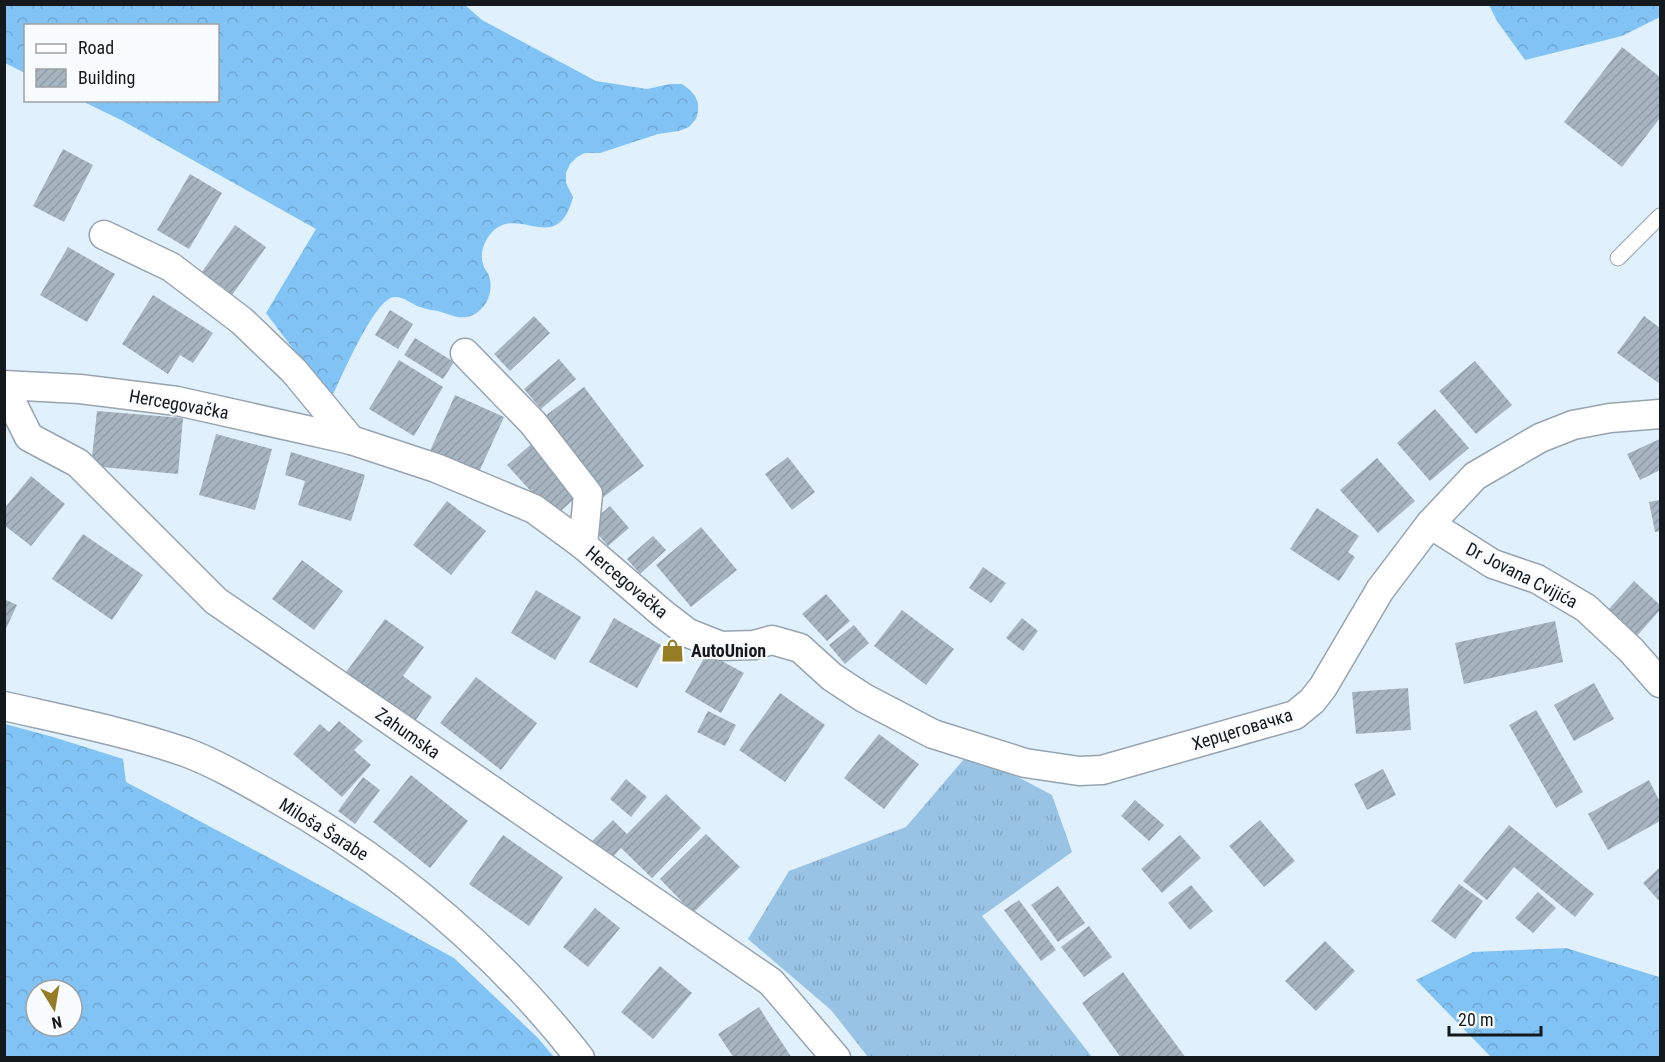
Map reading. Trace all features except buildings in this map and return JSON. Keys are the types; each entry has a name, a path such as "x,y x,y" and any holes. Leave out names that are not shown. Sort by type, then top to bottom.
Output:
{"street":[{"path":"104,235 171,267 242,321 294,371 351,440"},
{"path":"465,353 533,423 588,494 584,545"},
{"name":"Hercegovačka","path":"4,386 80,390 177,401 351,440 436,468 534,508 584,545 688,633 721,646 754,645 772,639 800,648 832,677 864,698 933,734 1025,763 1079,771 1102,770"},
{"name":"Zahumska","path":"4,386 29,437 78,464 216,601 771,982 836,1058"},
{"name":"Херцеговачка","path":"1102,770 1295,715 1312,701 1323,687 1380,590 1430,524 1475,476 1540,438 1573,425 1610,418 1660,414"},
{"name":"Dr Jovana Cvijića","path":"1430,524 1493,564 1538,579 1586,608 1631,650 1660,683"},
{"name":"Miloša Šarabe","path":"4,706 102,728 186,753 242,779 316,821 395,875 484,951 553,1023 580,1058"}],"lane":[{"path":"1618,258 1660,216"}],"green space":[{"path":"4,5 465,5 482,20 596,81 647,89 682,84 695,96 698,112 696,119 689,127 679,131 658,134 600,153 585,153 577,157 570,164 566,173 566,183 573,197 566,215 558,224 538,227 515,223 504,225 493,231 482,251 482,260 491,287 490,293 486,304 478,312 468,317 455,316 422,308 399,297 387,300 368,324 331,399 266,313 316,229 123,121 84,102 219,102 219,24 24,24 24,72 5,63"},
{"path":"1489,5 1660,5 1660,17 1622,36 1525,60 1497,21"},
{"path":"5,724 123,759 126,782 454,958 537,1037 554,1057 5,1057"},
{"path":"970,752 1052,795 1072,852 982,916 1092,1057 868,1057 831,1010 748,939 789,871 906,827"},
{"path":"1566,948 1659,977 1660,1057 1491,1057 1416,980 1473,952"}],"place":[{"name":"AutoUnion","path":"673,650"}]}
